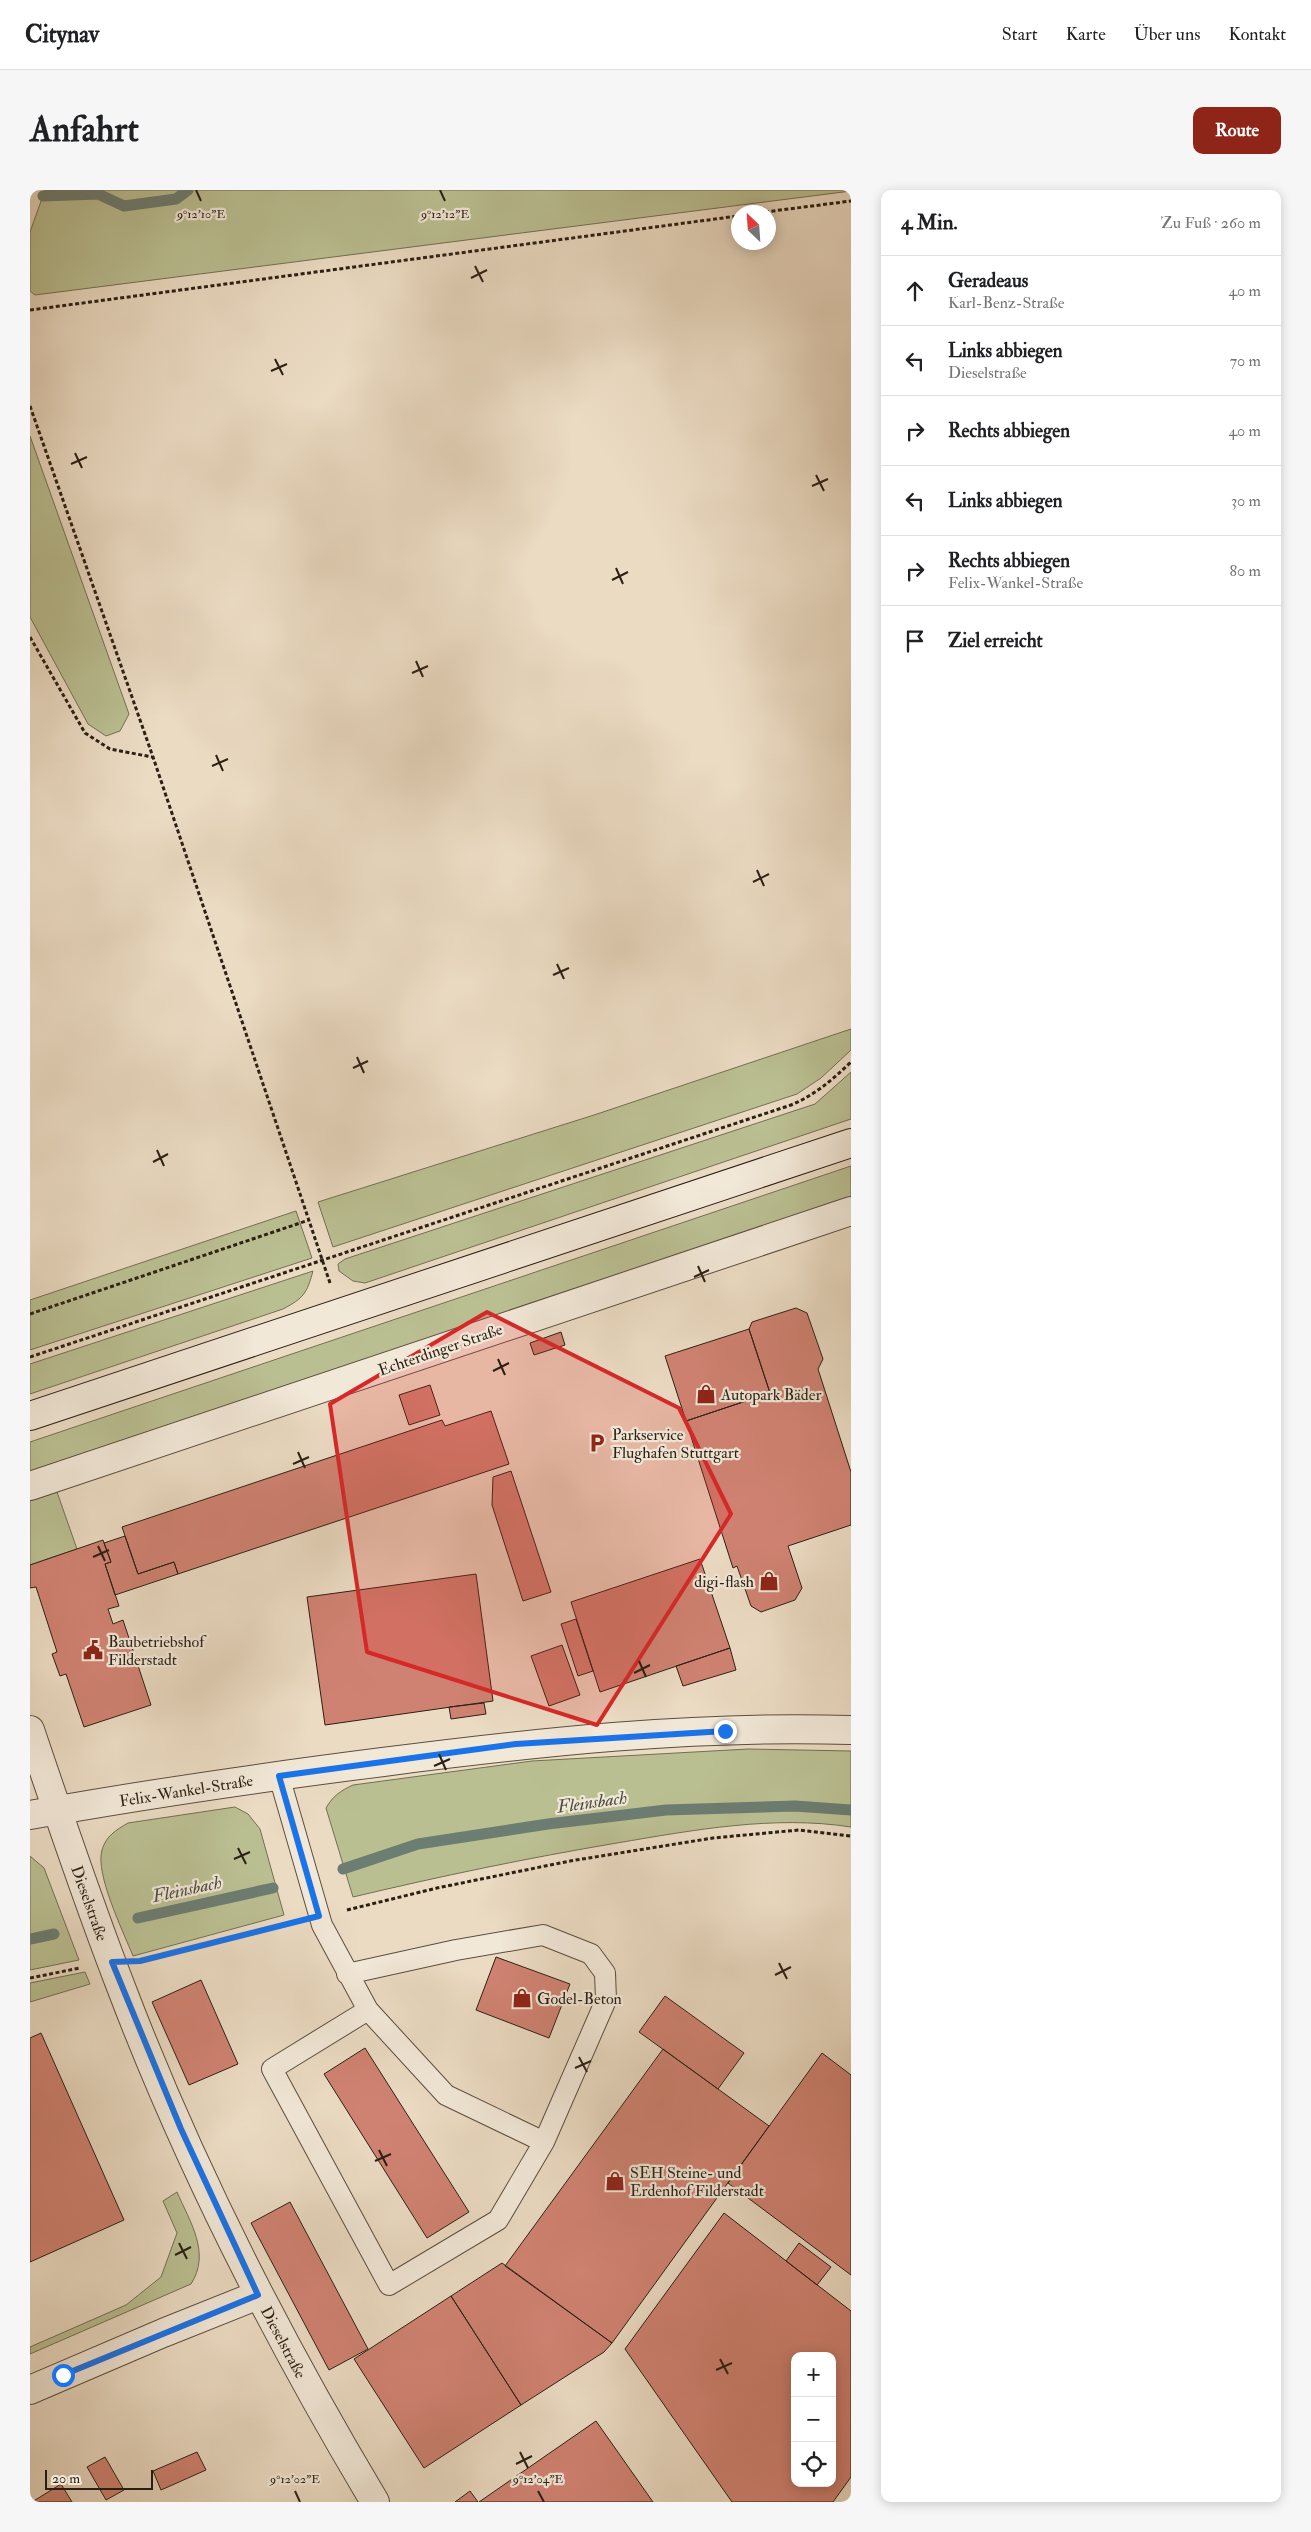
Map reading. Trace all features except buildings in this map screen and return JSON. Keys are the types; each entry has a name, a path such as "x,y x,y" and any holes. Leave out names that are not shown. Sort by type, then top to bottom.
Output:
{"street":[{"path":"30,1416 851,1144"},
{"name":"Echterdinger Straße","path":"30,1486 851,1211"},
{"name":"Dieselstraße","path":"30,1730 112,1962 181,2129 258,2295 315,2401 375,2502"},
{"name":"Felix-Wankel-Straße","path":"30,1815 279,1776 506,1746 599,1738 725,1731 851,1730"},
{"path":"30,2390 258,2295"}],"lane":[{"path":"279,1776 319,1916 347,1974 368,2010 446,2095 544,2142"},
{"path":"347,1974 456,1950 543,1936 591,1954 605,1973 606,2000 544,2142 498,2220 389,2285 272,2068 368,2010"}],"path":[{"path":"776,211 851,201"},
{"path":"30,310 731,217"},
{"path":"30,406 153,758 323,1260 339,1313"},
{"path":"30,637 85,733 110,748 153,758"},
{"path":"30,1357 460,1213 791,1105 809,1098 831,1082 851,1062"},
{"path":"30,1314 309,1220"},
{"path":"30,1978 112,1962 140,1961 319,1916 475,1880 713,1838 798,1830 851,1836"}],"highlighted area":[{"path":"487,1312 679,1408 731,1514 597,1725 367,1652 330,1404"}],"green space":[{"path":"45,190 851,190 35,295 30,291 30,232"},
{"path":"30,436 129,714 120,731 106,736 88,724 30,617"},
{"path":"851,1029 851,1050 821,1078 797,1094 333,1247 318,1202 594,1115"},
{"path":"851,1072 851,1119 365,1283 353,1281 339,1271 338,1264 345,1259 815,1104"},
{"path":"851,1166 851,1197 30,1471 30,1442"},
{"path":"296,1211 312,1258 30,1350 30,1300"},
{"path":"313,1271 304,1294 296,1302 283,1309 30,1394 30,1364"},
{"path":"57,1492 77,1549 30,1565 30,1501"},
{"path":"748,1749 851,1751 851,1827 822,1824 763,1823 675,1833 518,1861 353,1897 326,1808 337,1794 353,1785 532,1761"},
{"path":"235,1807 248,1814 260,1829 284,1915 133,1956 111,1903 102,1873 102,1850 106,1841 128,1823"},
{"path":"30,1856 44,1868 79,1960 30,1970"},
{"path":"85,1972 90,1984 30,2002 30,1983"},
{"path":"177,2192 192,2226 199,2249 197,2272 191,2284 30,2354 30,2347 126,2305 161,2277 177,2233 163,2201"}],"waterway":[{"path":"43,196 98,194 124,206 176,199 188,190"},
{"name":"Fleinsbach","path":"343,1869 418,1844 548,1824 666,1810 795,1806 851,1810"},
{"name":"Fleinsbach","path":"138,1918 273,1888"},
{"name":"Fleinsbach","path":"30,1939 54,1934"}],"place":[{"name":"Autopark Bäder","path":"706,1394"},
{"name":"Parkservice Flughafen Stuttgart","path":"597,1443"},
{"name":"digi-flash","path":"769,1581"},
{"name":"Baubetriebshof Filderstadt","path":"93,1650"},
{"name":"Godel-Beton","path":"522,1998"},
{"name":"SEH Steine- und Erdenhof Filderstadt","path":"615,2181"}],"route":[{"path":"63,2375 258,2295 181,2129 121,1989 112,1962 140,1961 319,1916 279,1776 516,1744 725,1731"}]}
